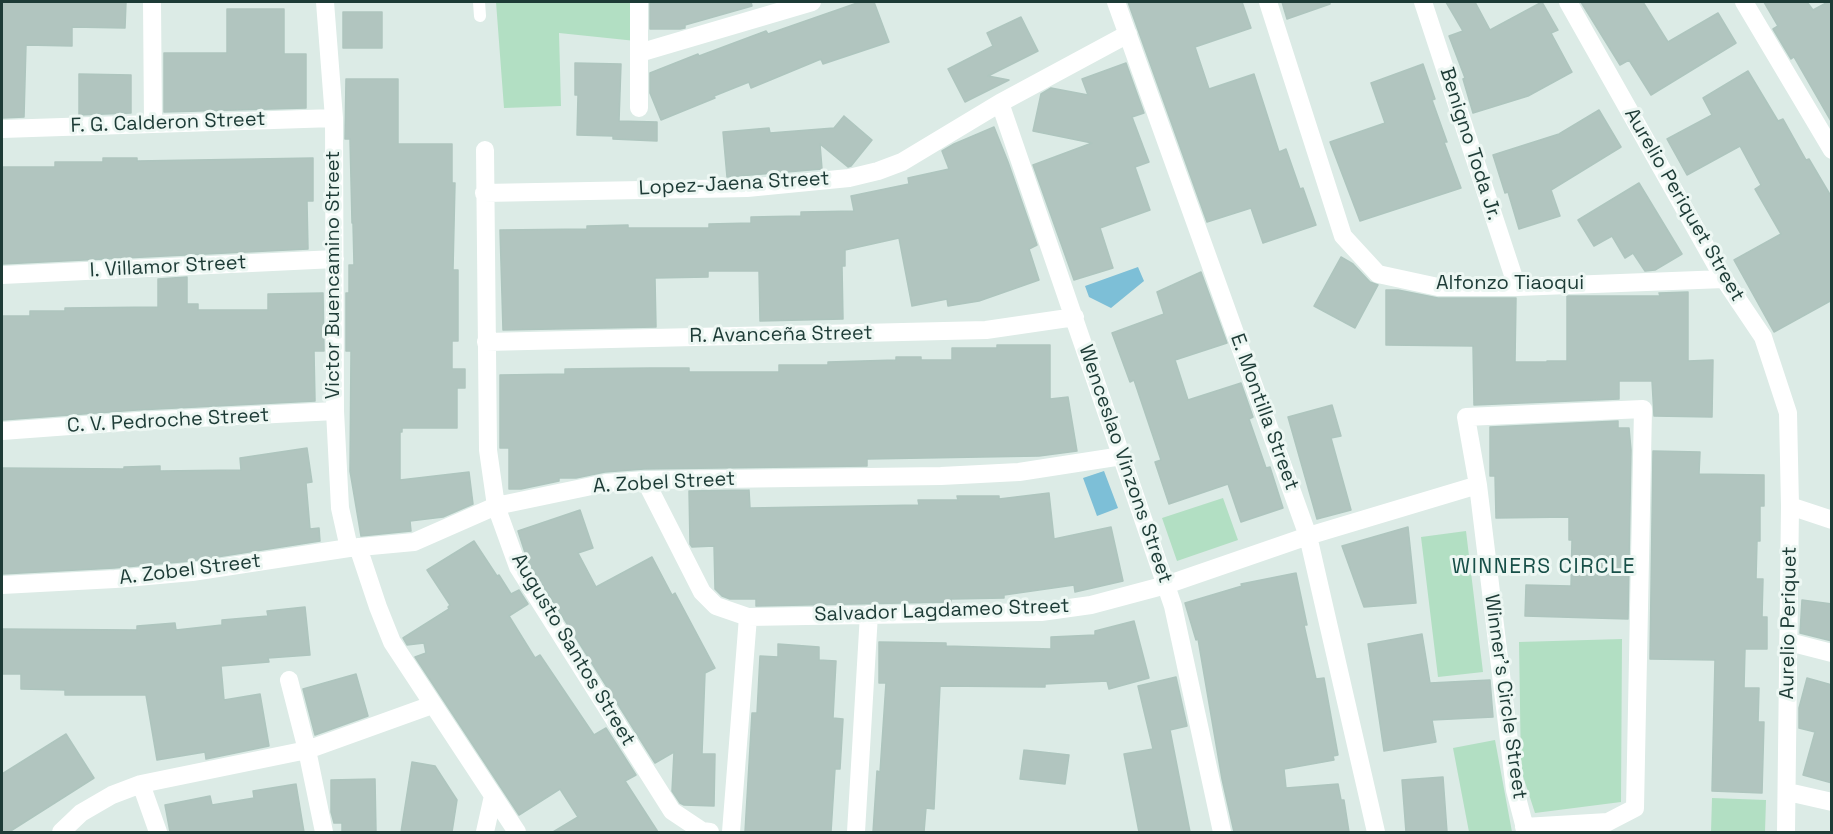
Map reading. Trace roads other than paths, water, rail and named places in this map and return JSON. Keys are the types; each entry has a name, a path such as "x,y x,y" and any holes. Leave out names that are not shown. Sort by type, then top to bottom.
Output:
{"street":[{"path":"152,2 153,123"},
{"name":"Victor Buencamino Street","path":"325,2 334,118 335,411 340,508 392,642 517,832"},
{"path":"639,2 639,108"},
{"path":"639,53 812,2"},
{"name":"E. Montilla Street","path":"1116,2 1308,536 1376,832"},
{"name":"Alfonzo Tiaoqui","path":"1268,2 1343,236 1378,274 1437,287 1724,279"},
{"name":"Benigno Toda Jr.","path":"1423,2 1517,286"},
{"name":"Aurelio Periquet Street","path":"1568,2 1724,279 1763,337 1788,413"},
{"path":"1744,2 1832,150"},
{"name":"Lopez-Jaena Street","path":"484,193 747,188 849,178 878,171 902,162 1000,103 1128,34"},
{"name":"Wenceslao Vinzons Street","path":"1000,103 1173,606 1222,832"},
{"name":"F. G. Calderon Street","path":"2,129 334,118"},
{"name":"Augusto Santos Street","path":"485,150 488,450 496,506 518,567 672,811 702,831 710,832"},
{"name":"I. Villamor Street","path":"2,275 335,259"},
{"name":"R. Avanceña Street","path":"486,342 986,330 1075,317"},
{"name":"Winner's Circle Street","path":"1643,409 1635,808 1608,822 1525,830 1515,790 1478,485 1466,417 1643,409"},
{"name":"C. V. Pedroche Street","path":"2,432 138,421 335,411"},
{"name":"Aurelio Periquet","path":"1786,832 1791,506 1788,413"},
{"name":"A. Zobel Street","path":"2,585 192,572 354,548 414,542 496,506 606,483 645,480 1008,473 1122,456"},
{"name":"Salvador Lagdameo Street","path":"645,480 702,592 716,606 748,616 1041,612 1090,605 1166,585 1308,536 1478,485"},
{"path":"1791,506 1832,520"},
{"path":"856,832 869,614"},
{"path":"731,832 748,616"},
{"path":"1789,642 1832,653"},
{"path":"289,680 307,750 324,832"},
{"path":"61,832 81,813 112,795 141,784 307,750 432,705"},
{"path":"141,784 158,832"},
{"path":"1788,792 1832,802"},
{"path":"485,832 493,795"}],"lane":[{"path":"479,2 480,16"}],"water":[{"path":"1138,267 1144,281 1111,308 1089,297 1085,286"},
{"path":"1104,471 1118,508 1097,516 1083,478"}],"district":[{"name":"WINNERS CIRCLE","path":"1544,567"}]}
